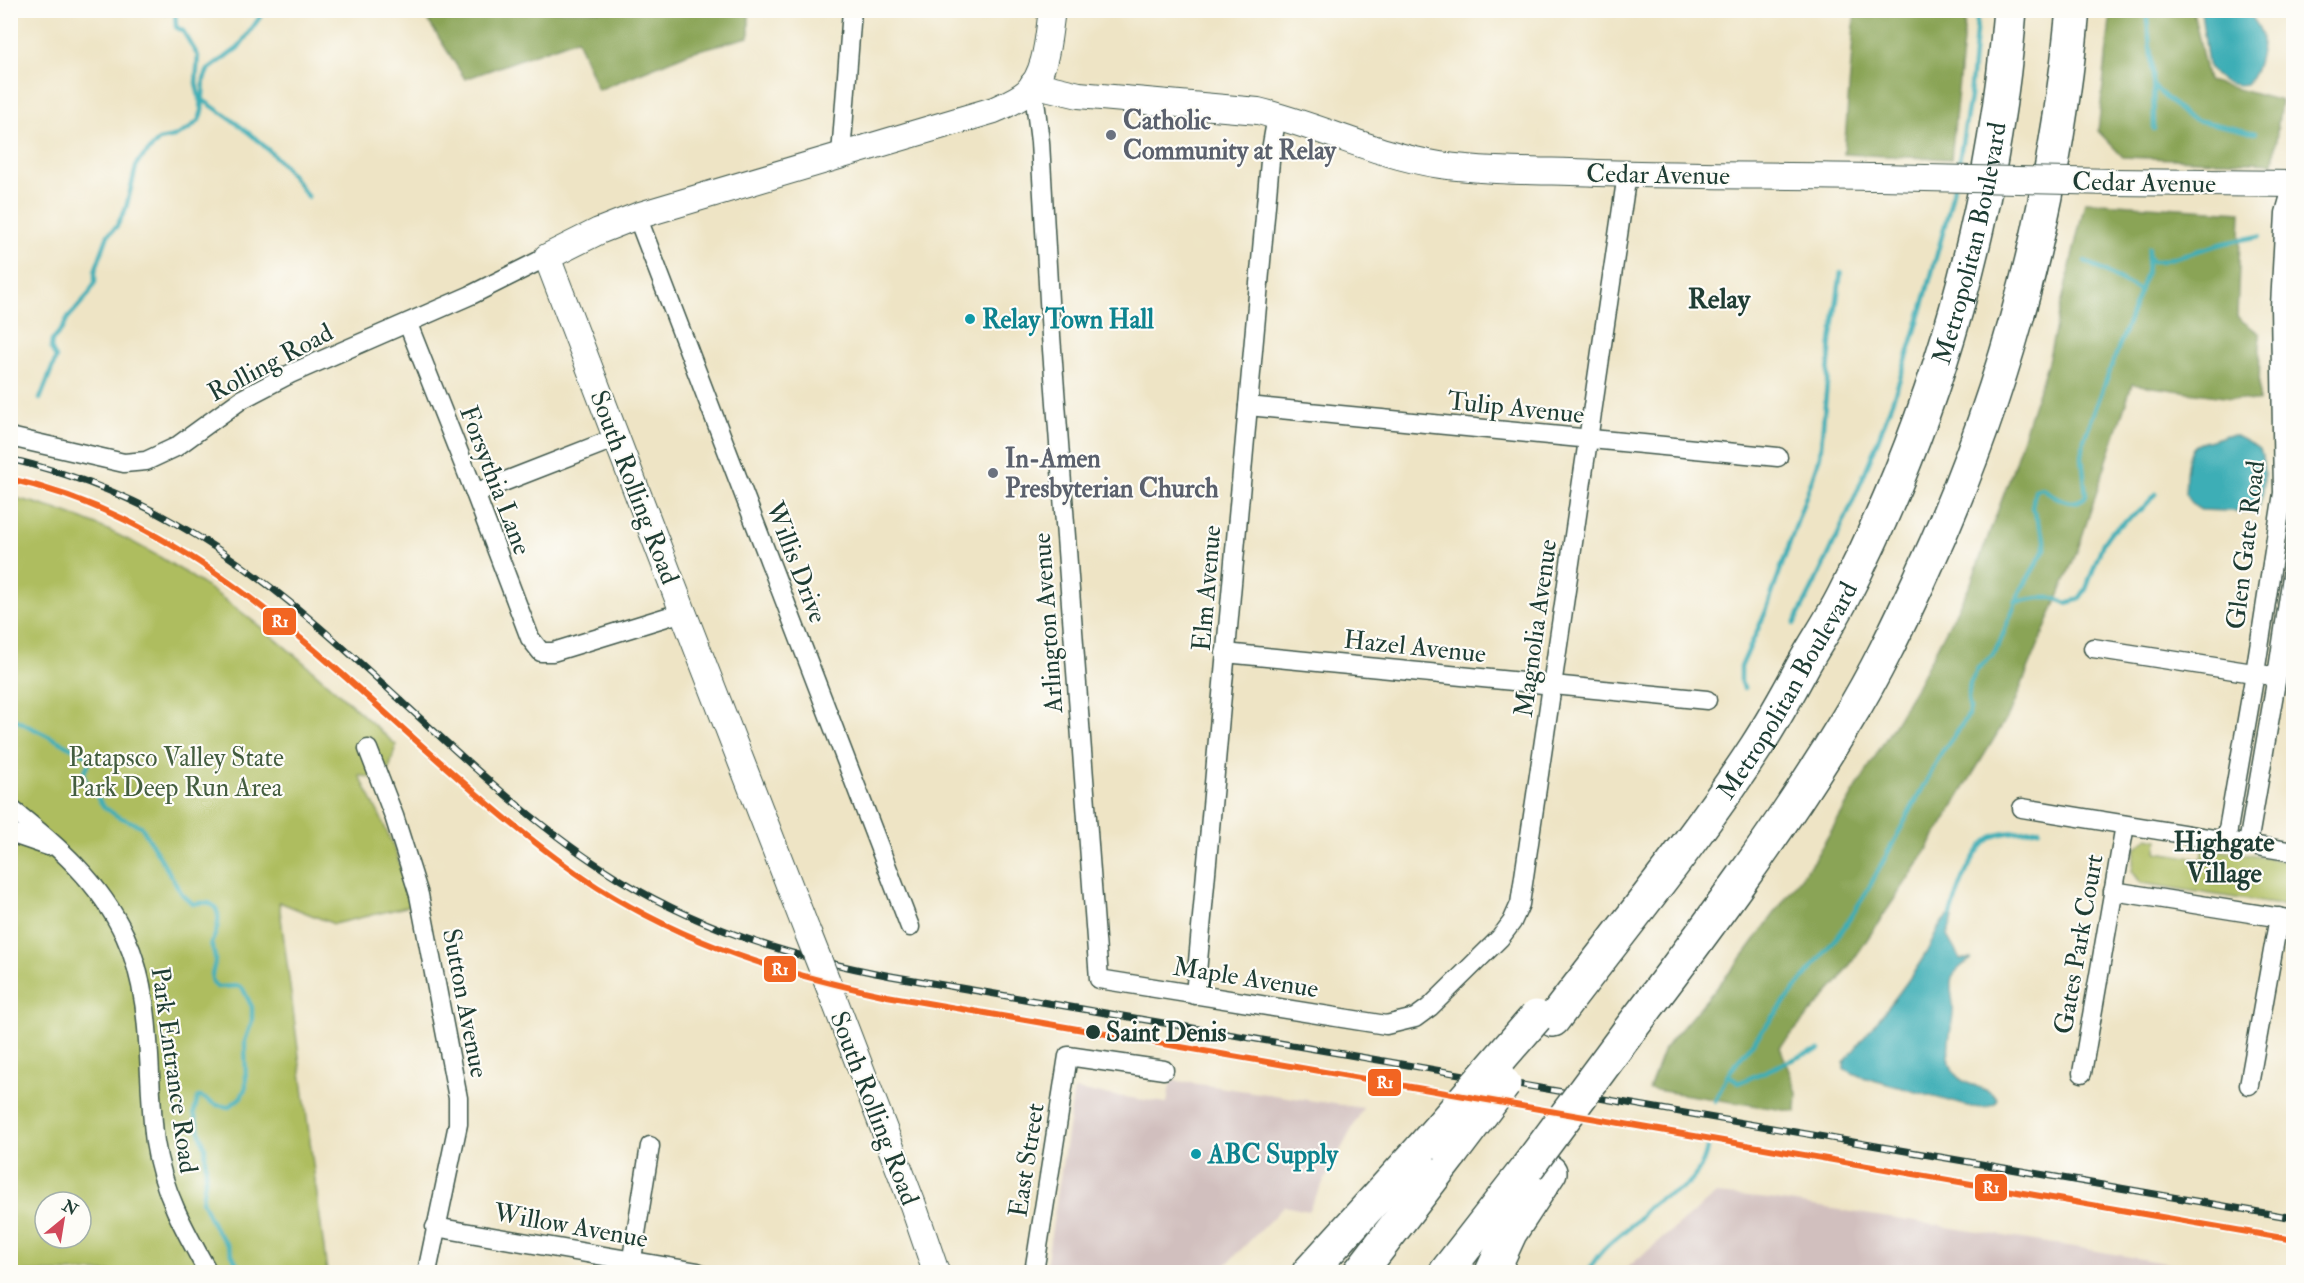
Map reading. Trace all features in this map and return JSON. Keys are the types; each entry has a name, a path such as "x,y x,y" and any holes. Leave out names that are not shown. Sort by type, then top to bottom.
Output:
{"highway":[{"name":"Metropolitan Boulevard","path":"1360,1272 1436,1151 1668,868 1714,808 1774,717 1843,596 1882,516 1941,358 1968,262 1992,151 2006,63 2010,10"},
{"path":"1446,1272 1539,1170 1639,1034 1696,941 1808,782 1848,718 1898,626 1967,470 2000,378 2030,275 2054,158 2068,69 2073,10"},
{"path":"1309,1272 1436,1151"},
{"path":"1492,1272 1539,1170"}],"street":[{"path":"841,155 852,10"},
{"path":"547,257 599,231 637,216 994,110 1017,99 1033,84 1044,55 1052,10"},
{"name":"Cedar Avenue","path":"1033,84 1079,94 1258,111 1361,146 1407,159 1442,165 1627,174 2293,183"},
{"name":"Arlington Avenue","path":"1033,84 1040,142 1051,336 1099,979"},
{"name":"Elm Avenue","path":"1195,994 1271,150 1278,116"},
{"name":"Magnolia Avenue","path":"1386,1025 1414,1018 1430,1007 1500,938 1512,922 1520,904 1627,174"},
{"name":"Glen Gate Road","path":"2226,841 2283,493 2280,306 2285,213 2293,183"},
{"name":"Willis Drive","path":"637,216 910,927"},
{"name":"Rolling Road","path":"10,437 124,463 146,461 176,447 251,394 290,374 408,324 547,257"},
{"name":"South Rolling Road","path":"547,257 682,612 913,1205 936,1272"},
{"name":"Forsythia Lane","path":"408,324 530,638 541,652 553,652 682,612"},
{"name":"Tulip Avenue","path":"1248,406 1778,457"},
{"path":"475,493 616,438"},
{"name":"Glen Gate Road","path":"2247,844 2277,676 2294,562"},
{"path":"2093,648 2277,676"},
{"name":"Hazel Avenue","path":"1225,653 1707,700"},
{"name":"Sutton Avenue","path":"368,749 419,896 459,1098 458,1124 427,1272"},
{"name":"Park Entrance Road","path":"10,808 90,879 126,937 140,980 148,1028 156,1143 164,1181 181,1224 208,1272"},
{"path":"2022,808 2294,852"},
{"name":"Gates Park Court","path":"2082,1073 2125,825"},
{"name":"Park Entrance Road","path":"10,832 62,852"},
{"path":"2113,891 2286,919 2249,1085"},
{"name":"Maple Avenue","path":"1099,979 1386,1025"},
{"name":"East Street","path":"1034,1272 1068,1056 1164,1070"},
{"path":"631,1267 650,1146"},
{"name":"Willow Avenue","path":"435,1227 631,1267 698,1272"}],"shaded area":[{"path":"1171,1080 1363,1108 1308,1211 1284,1206 1219,1272 1045,1272 1074,1090 1167,1103"},
{"path":"1716,1194 1770,1199 2080,1248 2215,1272 1622,1272"}],"green space":[{"path":"422,11 749,11 749,37 691,52 598,90 577,39 465,79"},
{"path":"1855,11 1966,11 1951,159 1844,154"},
{"path":"2111,11 2193,11 2208,81 2281,101 2273,163 2123,157 2098,131"},
{"path":"2085,202 2241,212 2237,317 2260,334 2259,402 2132,384 2078,549 2011,711 1920,861 1839,981 1780,1047 1797,1092 1796,1112 1649,1089 1664,1049 1740,960 1814,860 1914,691 1971,583 2008,483 2048,361"},
{"name":"Patapsco Valley State Park Deep Run Area","path":"11,497 67,513 120,536 170,563 265,630 396,745 386,781 359,775 398,857 410,906 334,924 279,902 327,1272 11,1272"},
{"path":"2148,838 2158,840 2157,852 2202,859 2204,848 2293,862 2293,907 2141,883 2132,871 2136,847"}],"water":[{"path":"2201,11 2247,11 2257,24 2262,35 2262,47 2255,72 2247,84 2223,81 2211,70 2208,64"},
{"path":"2226,435 2234,435 2260,449 2264,473 2263,492 2261,500 2252,512 2201,510 2187,497 2186,470 2192,450 2197,444"},
{"path":"1951,915 1953,918 1947,936 1960,959 1972,959 1952,977 1953,1009 1949,1060 1959,1078 1988,1091 1998,1100 1995,1104 1985,1108 1971,1107 1862,1077 1844,1069 1844,1063 1907,982 1926,953 1939,926"}],"waterway":[{"path":"162,10 164,13 175,11 176,27 183,31 198,56 196,83 201,106"},
{"path":"40,399 56,358 51,348 52,340 88,295 95,282 95,271 108,235 117,226 126,208 137,163 159,140 174,137 189,129 199,120 202,111 204,79 208,70 238,48 265,10"},
{"path":"1957,172 1970,97 1978,10"},
{"path":"2146,10 2153,74 2154,129"},
{"path":"2153,86 2186,116 2255,133"},
{"path":"203,100 234,121 273,154 308,197"},
{"path":"1794,624 1857,493 1891,405 1921,313 1954,186"},
{"path":"2148,256 2152,261 2161,261 2260,236"},
{"path":"1715,1101 1728,1074 1843,929 1866,893 1942,752 1966,719 1970,709 1968,699 1970,683 1978,668 1992,656 2000,642 2020,592 2045,549 2045,539 2032,508 2035,490 2042,488 2069,502 2075,502 2086,496 2082,457 2084,439 2140,291 2146,273 2149,248"},
{"path":"2085,261 2140,291"},
{"path":"1744,688 1741,683 1741,667 1766,611 1820,456 1831,342 1841,272"},
{"path":"2015,602 2053,598 2067,603 2079,599 2086,589 2103,543 2110,533 2141,510 2156,494"},
{"path":"10,717 88,756 90,761 84,772 84,778 104,807 117,816 141,826 182,894 193,904 208,903 216,910 218,921 211,943 215,958 212,980 217,987 239,986 243,989 252,1007 252,1021 245,1041 246,1087 241,1097 229,1107 198,1097 194,1113 205,1148 206,1173 202,1201 214,1227 228,1246 241,1272"},
{"path":"1951,915 1967,870 1973,858 1988,840 1997,835 2039,829"},
{"path":"1728,1074 1738,1083 1820,1050"},
{"path":"1588,1272 1603,1249 1652,1204 1688,1184 1700,1167 1707,1148"}],"railway":[{"path":"10,459 74,477 136,502 234,560 289,601 341,646 495,786 549,830 605,870 638,890 707,924 779,949 891,976 2294,1218"}],"transit line":[{"name":"R1","path":"10,479 81,500 146,531 208,568 266,610 486,802 568,867 597,887 666,925 737,955 773,967 887,996 2294,1240"}],"place":[{"name":"Catholic Community at Relay","path":"1111,135"},
{"name":"Relay Town Hall","path":"970,319"},
{"name":"In-Amen Presbyterian Church","path":"993,473"},
{"name":"Saint Denis","path":"1093,1032"},
{"name":"ABC Supply","path":"1196,1154"}],"district":[{"name":"Relay","path":"1719,298"},
{"name":"Highgate Village","path":"2224,858"}]}
